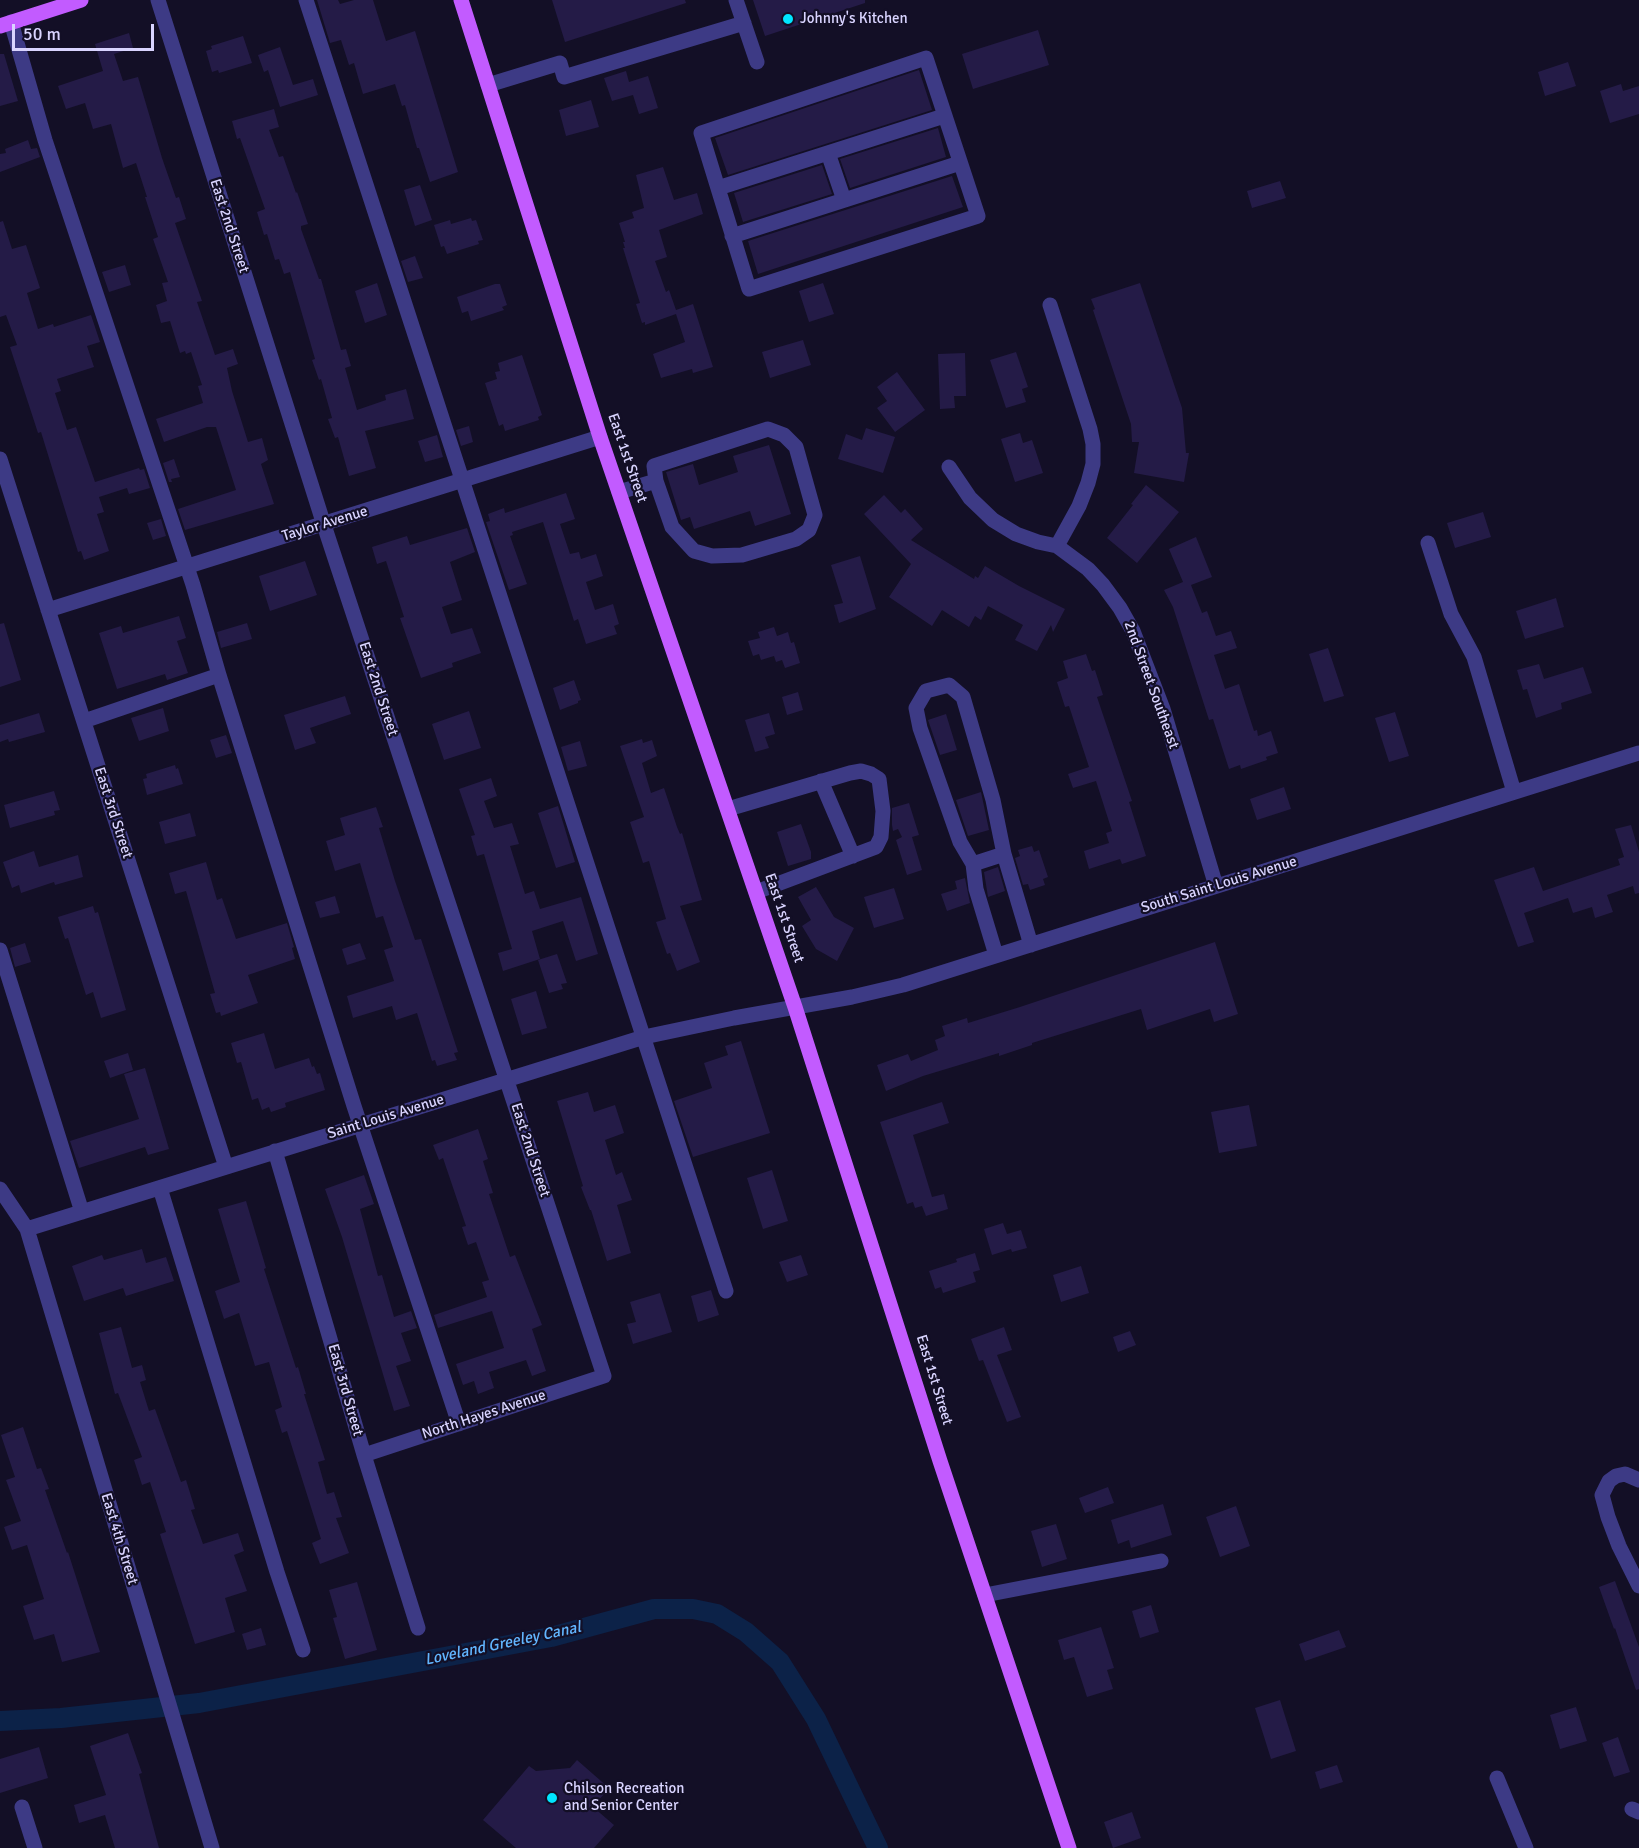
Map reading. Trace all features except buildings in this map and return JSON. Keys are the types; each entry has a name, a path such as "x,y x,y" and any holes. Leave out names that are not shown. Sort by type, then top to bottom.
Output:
{"main road":[{"path":"6,24 81,0"},
{"name":"East 1st Street","path":"461,0 600,437 795,1007 940,1461 1070,1848"}],"street":[{"name":"East 2nd Street","path":"158,0 324,525 604,1376"},
{"path":"306,0 726,1291"},
{"path":"736,0 757,62"},
{"path":"488,85 560,63 564,78 744,23"},
{"path":"6,24 186,567 360,1125 459,1424"},
{"path":"926,58 960,163 978,216 749,289 701,133 926,58"},
{"path":"718,188 945,116"},
{"path":"828,153 844,200"},
{"path":"732,236 960,163"},
{"path":"949,467 970,498 993,520 1016,534 1058,546 1088,483 1093,464 1093,444 1050,305"},
{"path":"768,429 784,435 796,447 815,515 809,530 796,539 742,555 712,556 694,551 672,527 656,481 654,466 768,429"},
{"name":"Taylor Avenue","path":"48,610 600,437"},
{"name":"East 3rd Street","path":"0,459 226,1167"},
{"path":"619,492 656,481"},
{"path":"1428,543 1451,614 1474,657 1514,792"},
{"name":"2nd Street Southeast","path":"1058,546 1088,569 1103,585 1133,631 1163,709 1210,888"},
{"path":"84,721 219,675"},
{"path":"996,956 976,889 973,864 960,842 920,728 916,708 926,691 949,686 963,697 993,800 1004,854 1031,945"},
{"name":"South Saint Louis Avenue","path":"795,1007 903,985 1639,753"},
{"path":"728,809 861,771 879,779 883,811 881,837 876,847 756,892"},
{"path":"821,781 853,856"},
{"path":"973,864 1004,854"},
{"path":"0,950 82,1212"},
{"name":"Saint Louis Avenue","path":"27,1229 644,1037 795,1007"},
{"name":"East 3rd Street","path":"275,1151 364,1455 418,1628"},
{"path":"160,1188 303,1650"},
{"path":"0,1190 27,1229"},
{"name":"East 4th Street","path":"27,1229 212,1848"},
{"name":"North Hayes Avenue","path":"364,1455 604,1376"},
{"path":"1639,1480 1625,1474 1616,1476 1609,1481 1602,1495 1619,1546 1639,1586"},
{"path":"985,1595 1161,1561"},
{"path":"1497,1778 1526,1848"},
{"path":"22,1807 34,1848"}],"waterway":[{"name":"Loveland Greeley Canal","path":"0,1721 61,1718 199,1703 551,1637 654,1609 693,1609 717,1614 746,1632 780,1662 816,1719 878,1848"}],"place":[{"name":"Johnny's Kitchen","path":"788,19"},
{"name":"Chilson Recreation and Senior Center","path":"552,1798"}]}
